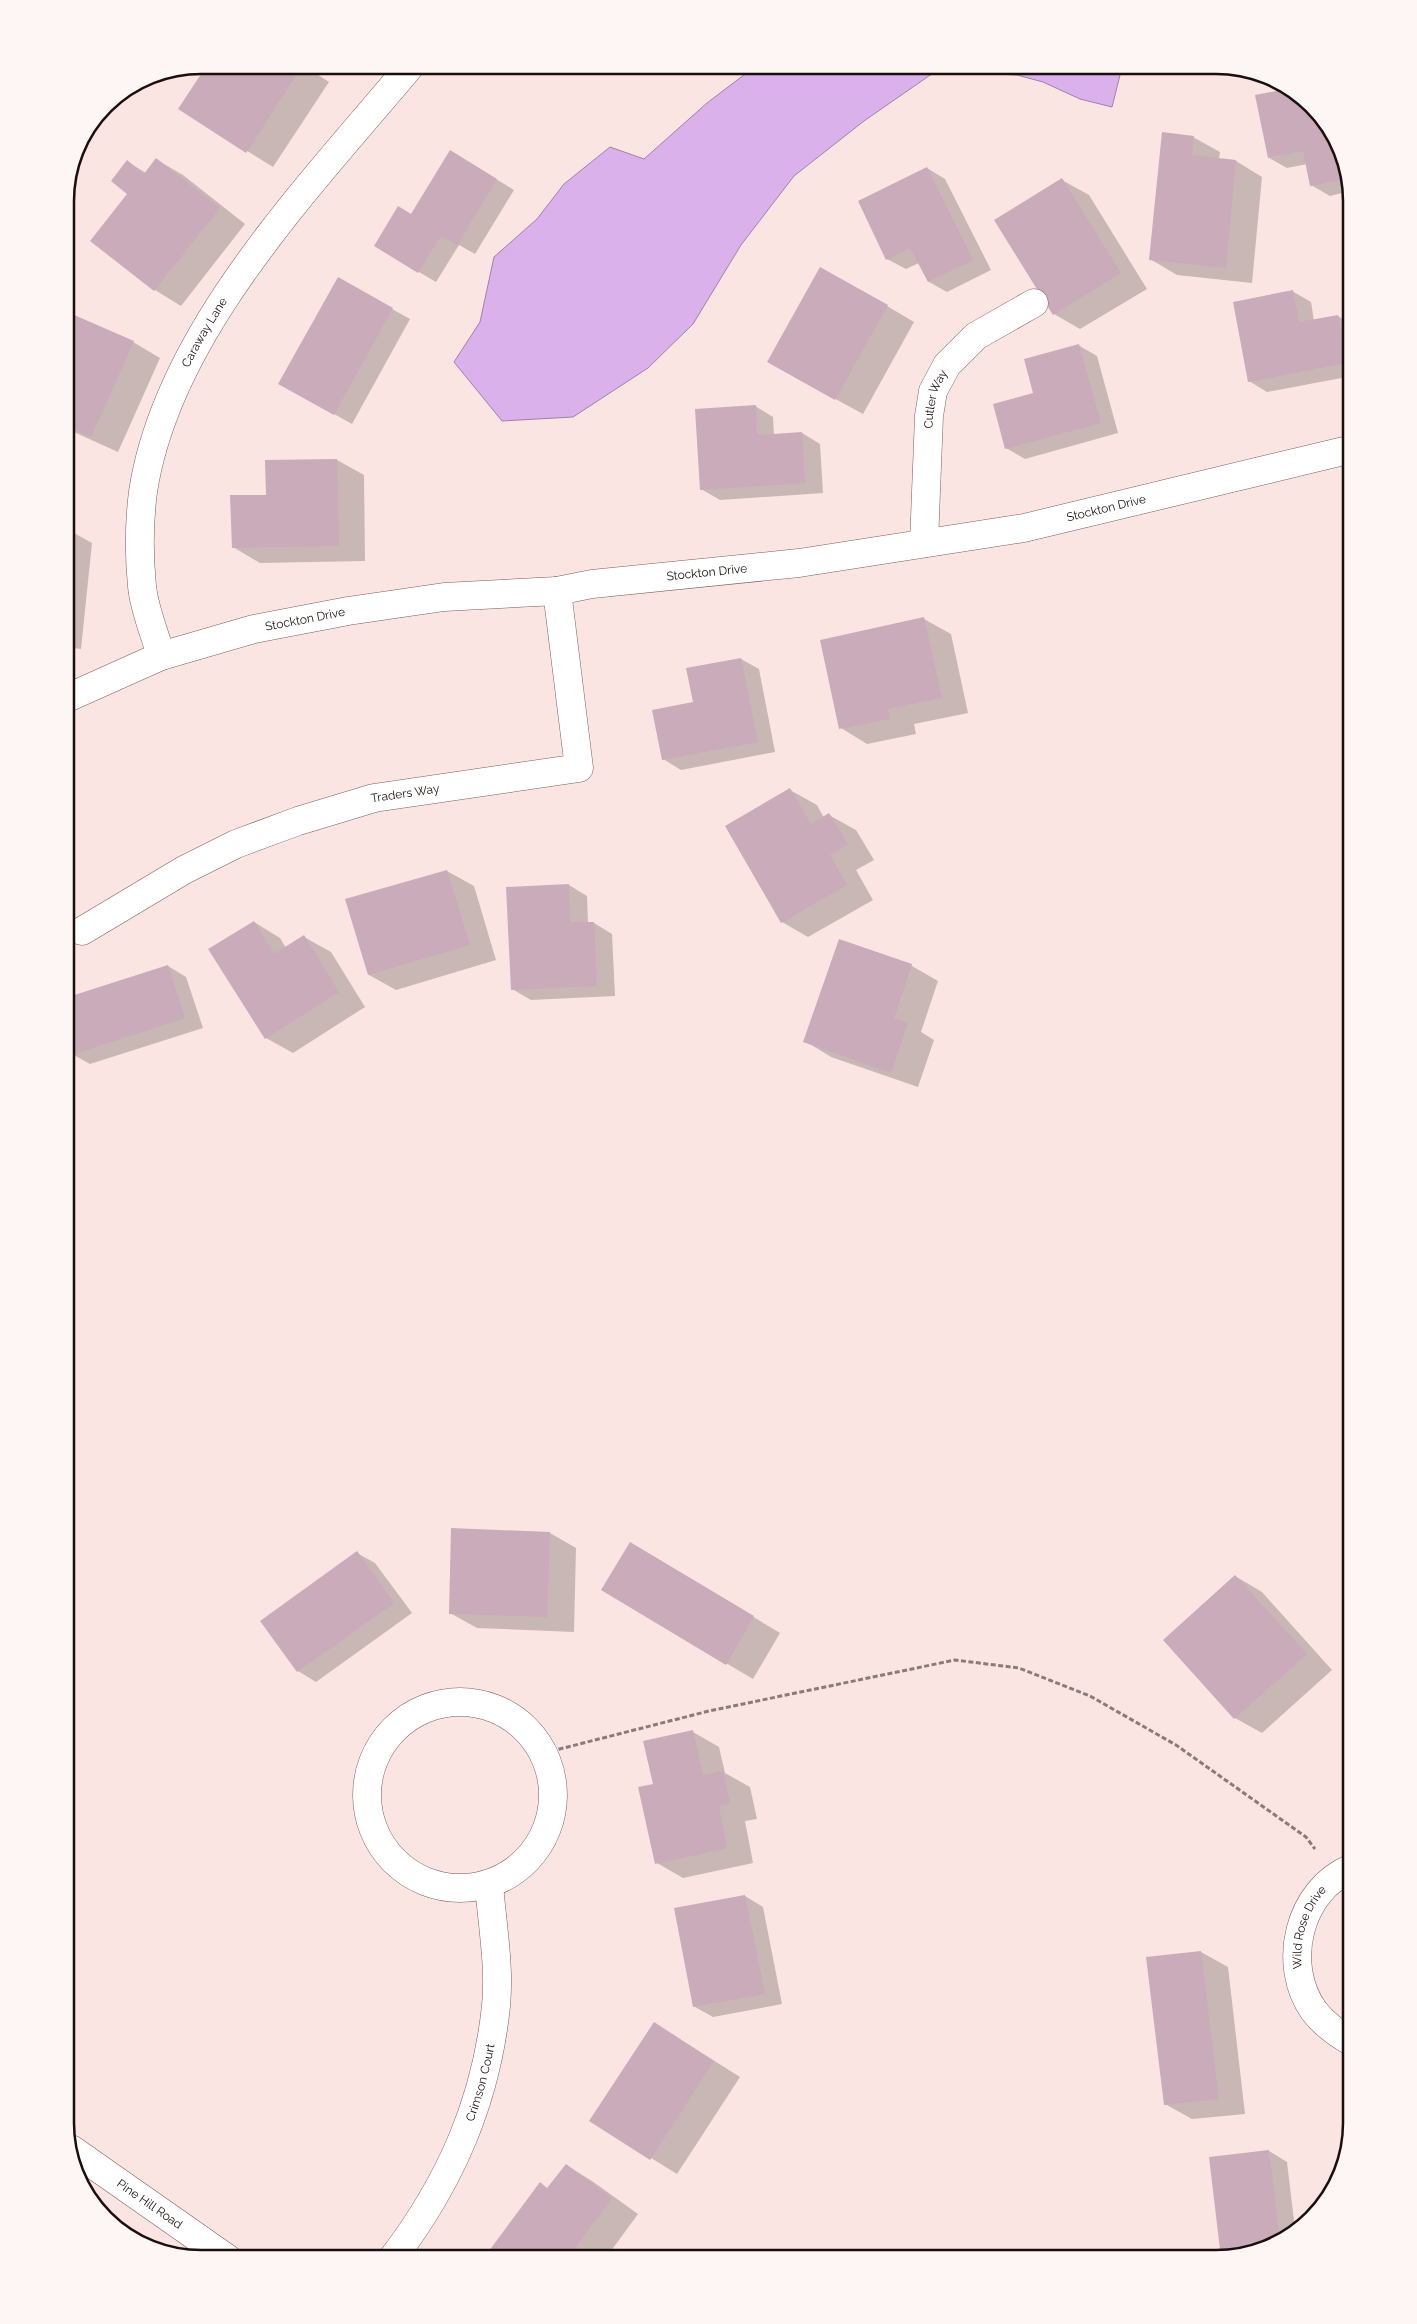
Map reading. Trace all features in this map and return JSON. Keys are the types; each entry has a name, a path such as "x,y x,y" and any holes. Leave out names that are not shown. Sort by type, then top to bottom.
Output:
{"street":[{"name":"Caraway Lane","path":"161,656 142,589 140,540 143,492 153,447 169,401 213,315 276,227 404,74"},
{"name":"Cutler Way","path":"924,543 929,416 933,392 947,366 976,336 1034,304"},
{"name":"Stockton Drive","path":"74,695 161,656 254,628 444,596 557,591 592,584 800,563 1024,528 1343,451"},
{"name":"Traders Way","path":"82,931 184,870 236,844 298,821 374,798 579,768 557,591"},
{"path":"457,1701 489,1706 518,1721 544,1753 550,1771 554,1799 548,1827 534,1852 521,1865 514,1871 489,1884 457,1889 426,1882 398,1866 378,1840 367,1811 367,1778 378,1748 398,1724 426,1707 457,1701"},
{"name":"Wild Rose Drive","path":"1343,1873 1319,1893 1302,1920 1296,1951 1300,1982 1314,2010 1336,2033 1343,2037"},
{"name":"Crimson Court","path":"398,2250 433,2199 456,2156 472,2116 483,2076 496,2005 496,1968 489,1884"},
{"name":"Pine Hill Road","path":"78,2154 215,2250"}],"path":[{"path":"544,1753 709,1711 955,1660 1019,1668 1090,1696 1176,1745 1306,1837 1319,1853 1343,1868"}],"shaded area":[{"path":"745,74 932,74 864,121 794,176 741,245 693,324 648,368 573,417 502,421 454,362 480,322 494,257 537,219 564,184 610,147 644,159 707,103"},
{"path":"997,74 1121,74 1112,107 1080,99 1043,82 1017,75"}],"building":[{"path":"201,74 297,74 246,153 178,109"},
{"path":"1279,91 1300,105 1322,130 1337,160 1341,180 1310,186 1303,151 1268,158 1255,95"},
{"path":"1162,132 1194,136 1192,155 1236,160 1226,268 1149,260"},
{"path":"450,150 497,179 457,245 441,236 418,273 374,246 398,206 411,214"},
{"path":"156,158 220,208 154,291 90,241 127,194 111,181 127,160 144,174"},
{"path":"927,167 973,260 928,282 910,248 886,260 858,201"},
{"path":"1062,178 1121,273 1053,315 994,220"},
{"path":"820,267 888,305 835,400 767,362"},
{"path":"338,277 393,308 334,415 278,384"},
{"path":"1293,290 1299,322 1338,315 1343,342 1343,364 1248,382 1233,302"},
{"path":"74,315 134,341 91,437 74,430"},
{"path":"1079,344 1101,423 1005,449 993,404 1033,393 1024,359"},
{"path":"756,405 757,435 802,432 805,483 700,490 695,409"},
{"path":"337,459 339,546 232,548 230,495 266,495 265,460"},
{"path":"924,617 942,698 888,709 890,719 839,729 820,640"},
{"path":"741,658 758,742 662,760 652,710 693,702 686,668"},
{"path":"790,788 811,824 829,813 848,844 830,855 847,885 781,923 725,826"},
{"path":"447,870 470,945 368,975 345,899"},
{"path":"569,884 570,922 594,922 597,986 511,990 506,887"},
{"path":"254,921 274,954 304,935 339,992 265,1039 208,949"},
{"path":"839,939 912,964 894,1018 908,1023 891,1073 803,1042"},
{"path":"168,965 185,1018 74,1054 74,995"},
{"path":"451,1528 550,1532 547,1617 449,1614"},
{"path":"630,1542 754,1616 726,1665 601,1590"},
{"path":"357,1551 394,1603 297,1672 260,1621"},
{"path":"1235,1575 1307,1654 1234,1719 1163,1640"},
{"path":"693,1730 703,1775 723,1771 730,1804 719,1806 727,1848 655,1864 638,1787 653,1784 643,1741"},
{"path":"745,1895 765,1994 693,2007 674,1908"},
{"path":"1201,1951 1219,2099 1164,2105 1146,1957"},
{"path":"654,2022 714,2061 650,2160 589,2121"},
{"path":"1269,2150 1279,2233 1257,2244 1220,2250 1209,2157"},
{"path":"566,2164 612,2198 574,2250 490,2250 540,2182 547,2188"}]}
